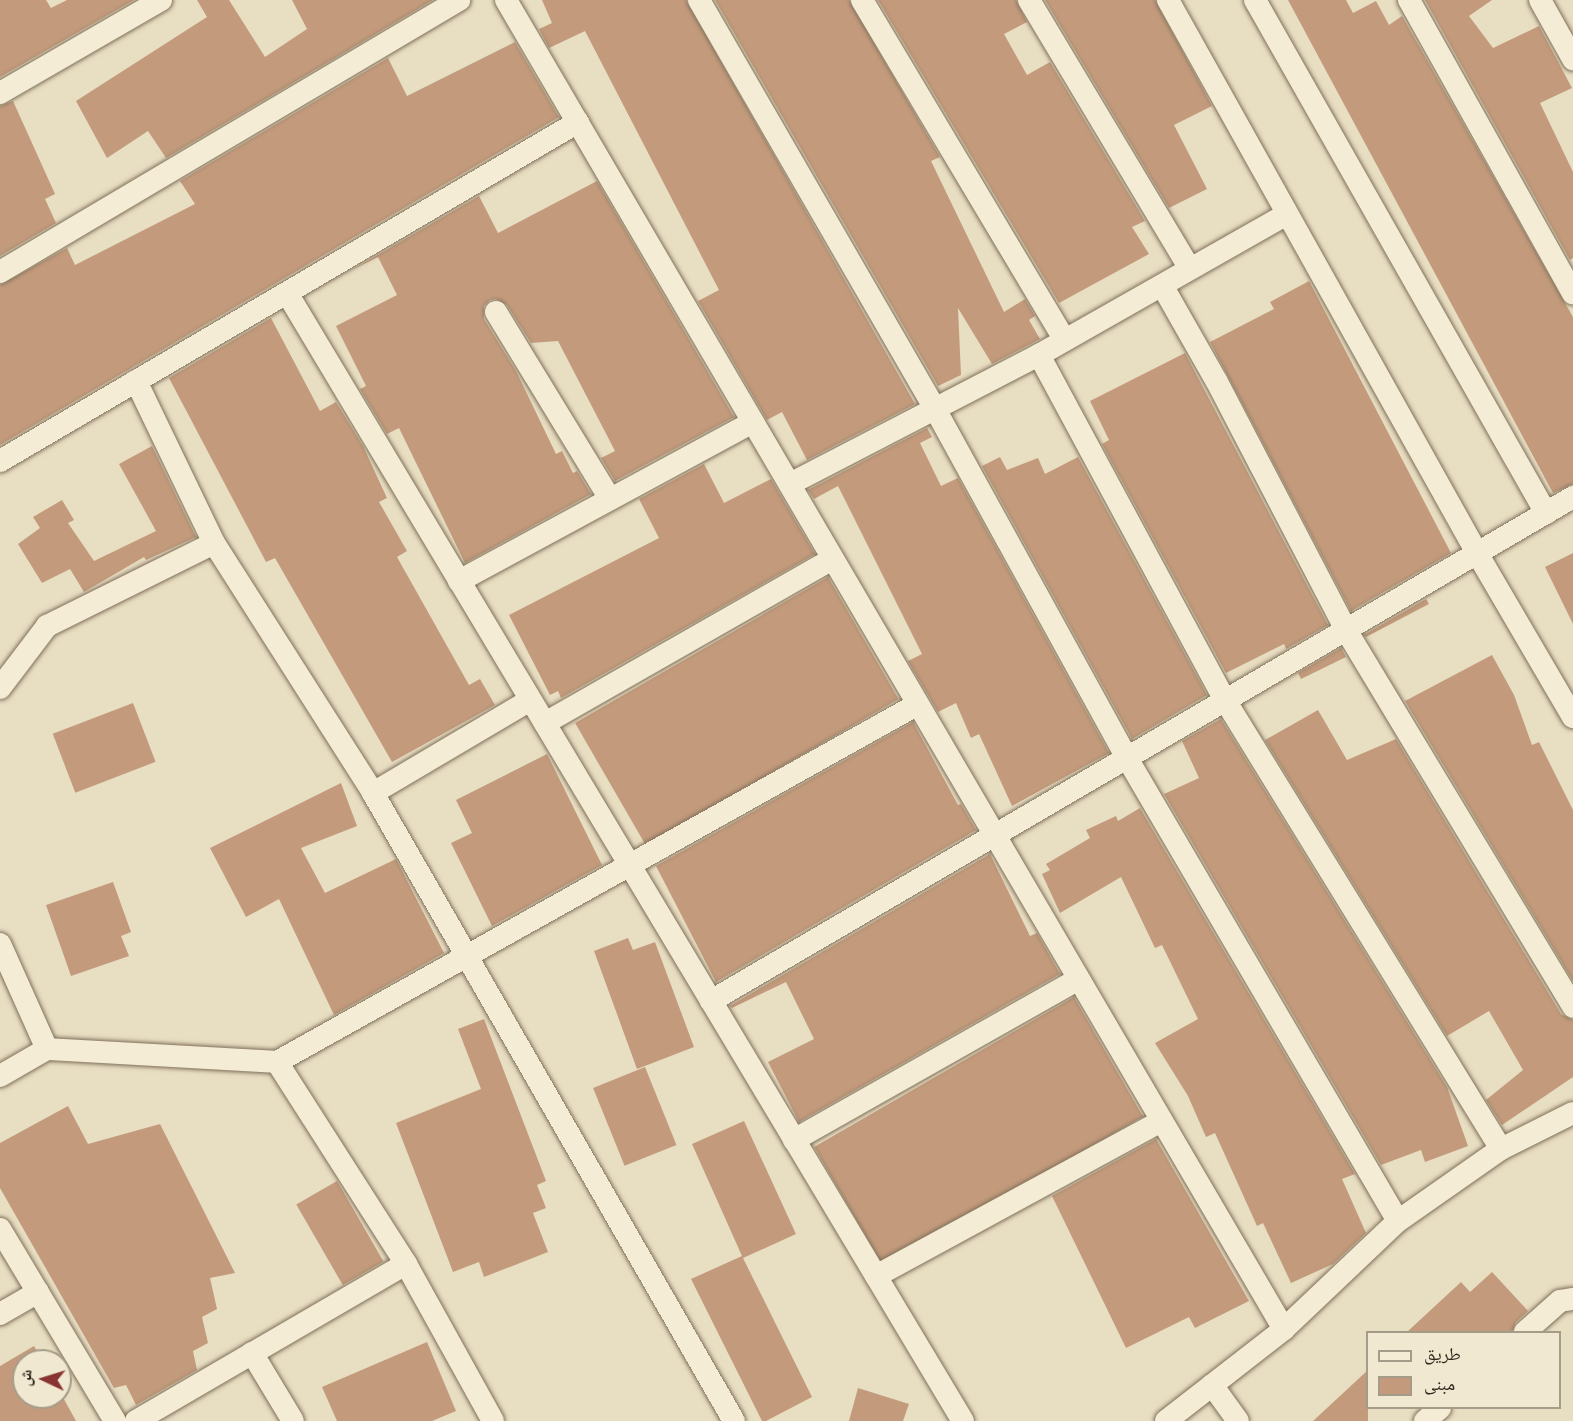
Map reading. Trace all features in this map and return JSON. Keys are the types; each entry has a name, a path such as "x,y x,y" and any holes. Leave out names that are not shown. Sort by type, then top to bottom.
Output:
{"street":[{"path":"0,93 161,0"},
{"path":"0,272 459,0"},
{"path":"506,0 1284,1329"},
{"path":"699,0 934,407 1127,758 1398,1221"},
{"path":"862,0 1065,340"},
{"path":"1029,0 1190,269"},
{"path":"1168,0 1477,553 1573,717"},
{"path":"1255,0 1546,513"},
{"path":"1409,0 1573,293"},
{"path":"1540,0 1573,59"},
{"path":"0,461 578,123"},
{"path":"790,484 934,407 1039,355 1163,287 1190,269 1287,214"},
{"path":"1163,287 1217,382 1346,630 1573,1007"},
{"path":"287,293 963,1421"},
{"path":"496,312 610,499"},
{"path":"1039,355 1225,700 1502,1149"},
{"path":"136,381 214,543 373,793 734,1421"},
{"path":"459,581 753,422"},
{"path":"711,1001 1573,497"},
{"path":"0,688 47,626 214,543"},
{"path":"545,723 833,559"},
{"path":"373,793 530,700"},
{"path":"0,1076 47,1049 277,1062 628,863 918,704"},
{"path":"0,944 47,1049"},
{"path":"794,1140 1079,979"},
{"path":"277,1062 406,1264 494,1421"},
{"path":"1166,1421 1284,1329 1398,1221 1502,1149 1573,1113"},
{"path":"876,1276 1162,1121"},
{"path":"0,1229 116,1421"},
{"path":"136,1421 406,1264"},
{"path":"0,1314 38,1292"},
{"path":"1526,1331 1560,1301 1573,1299"},
{"path":"252,1353 293,1421"},
{"path":"1212,1385 1238,1421"},
{"path":"1425,1421 1438,1409"}],"building":[{"path":"0,0 46,0 51,8 67,0 134,0 0,77"},
{"path":"197,0 229,0 265,57 307,29 292,0 433,0 166,158 148,131 107,158 76,101 207,17"},
{"path":"542,0 686,0 915,404 807,460 782,412 767,420 698,301 719,290 585,31 549,48 539,29 552,23"},
{"path":"715,0 849,0 940,157 931,161 1004,312 1025,299 1035,316 1029,320 1040,339 992,364 958,308 961,375 938,386"},
{"path":"878,0 1016,0 1027,22 1004,34 1027,75 1050,62 1145,221 1132,227 1149,254 1059,303"},
{"path":"1045,0 1155,0 1212,106 1174,125 1207,189 1169,208"},
{"path":"1288,0 1346,0 1353,13 1376,1 1389,25 1402,16 1573,317 1573,484 1553,493"},
{"path":"1425,0 1492,0 1469,16 1493,48 1539,26 1572,88 1540,103 1573,172 1573,258 1570,260"},
{"path":"515,42 559,117 0,445 0,285 67,248 75,265 195,204 180,181 388,58 407,96"},
{"path":"13,101 55,194 45,199 56,223 0,256 0,106"},
{"path":"597,181 734,417 615,481 601,458 615,451 558,341 531,343 507,305 496,299 490,300 484,306 484,319 516,371 556,454 562,451 573,473 577,471 591,494 465,563 399,428 387,434 360,389 366,386 336,326 397,295 378,257 352,270 479,196 498,233"},
{"path":"1309,281 1451,553 1351,611 1210,342 1274,309 1270,302"},
{"path":"271,318 320,411 336,402 363,446 387,498 379,502 407,551 397,557 469,685 480,679 495,705 392,762 275,558 266,562 169,378"},
{"path":"1185,353 1328,625 1286,649 1284,644 1226,673 1102,444 1109,440 1090,401"},
{"path":"927,428 932,437 920,443 941,486 958,478 1109,753 1012,806 979,734 971,738 956,703 938,712 908,661 922,654 838,486 814,499 808,490"},
{"path":"152,446 196,537 146,560 144,557 84,592 70,569 42,583 18,544 40,528 33,517 62,500 74,520 68,523 94,561 156,531 119,464"},
{"path":"1000,457 1007,470 1038,458 1045,474 1078,457 1207,695 1132,739 982,466"},
{"path":"704,464 724,503 771,479 815,554 561,698 558,691 550,695 509,615 659,538 639,499"},
{"path":"1573,553 1573,624 1545,567"},
{"path":"828,577 898,699 646,845 575,723"},
{"path":"1426,599 1429,604 1366,637 1364,635"},
{"path":"1341,648 1346,657 1301,679 1298,673"},
{"path":"1492,655 1514,695 1532,745 1539,742 1573,810 1573,981 1405,701"},
{"path":"133,703 156,762 75,793 53,734"},
{"path":"1318,710 1347,760 1396,739 1561,1014 1573,1020 1573,1077 1502,1125 1486,1100 1523,1070 1489,1011 1447,1036 1265,740"},
{"path":"1221,719 1447,1087 1468,1146 1425,1162 1421,1150 1381,1165 1164,794 1199,778 1182,741"},
{"path":"913,722 958,805 961,804 976,830 716,982 656,866"},
{"path":"547,754 602,865 492,926 451,843 472,833 456,800"},
{"path":"341,783 357,826 301,848 325,893 396,859 444,953 334,1015 279,899 246,917 210,848"},
{"path":"1140,808 1355,1174 1342,1179 1366,1233 1333,1264 1291,1283 1263,1223 1257,1226 1215,1133 1206,1137 1188,1096 1155,1043 1198,1019 1162,945 1155,948 1121,877 1060,913 1042,874 1050,870 1046,864 1090,838 1086,830 1116,816 1118,821"},
{"path":"990,854 1030,936 1037,933 1060,974 799,1122 768,1062 814,1039 786,982 732,1008 730,1006"},
{"path":"113,882 131,932 121,936 129,956 71,976 46,905"},
{"path":"628,938 633,950 655,942 694,1047 637,1069 594,951"},
{"path":"1074,997 1143,1117 883,1267 814,1147"},
{"path":"484,1019 546,1181 537,1185 546,1208 533,1213 548,1252 484,1277 479,1262 453,1272 396,1123 481,1089 458,1029"},
{"path":"645,1067 676,1145 625,1166 593,1088"},
{"path":"68,1106 88,1144 160,1124 235,1273 210,1278 217,1309 202,1317 208,1343 193,1351 197,1370 136,1405 126,1385 114,1388 0,1188 0,1143"},
{"path":"744,1121 796,1234 743,1258 812,1397 766,1421 762,1421 691,1279 742,1256 692,1144"},
{"path":"1156,1139 1249,1301 1195,1328 1189,1317 1126,1348 1052,1196"},
{"path":"337,1181 384,1262 343,1285 296,1204"},
{"path":"1492,1272 1528,1311 1516,1322 1512,1331 1408,1331 1461,1282 1470,1292"},
{"path":"427,1342 456,1411 432,1421 337,1421 322,1387"},
{"path":"12,1359 12,1409 69,1409 76,1421 0,1421 0,1366"},
{"path":"1366,1372 1368,1421 1313,1421"},
{"path":"858,1388 909,1404 903,1421 849,1421"}]}
